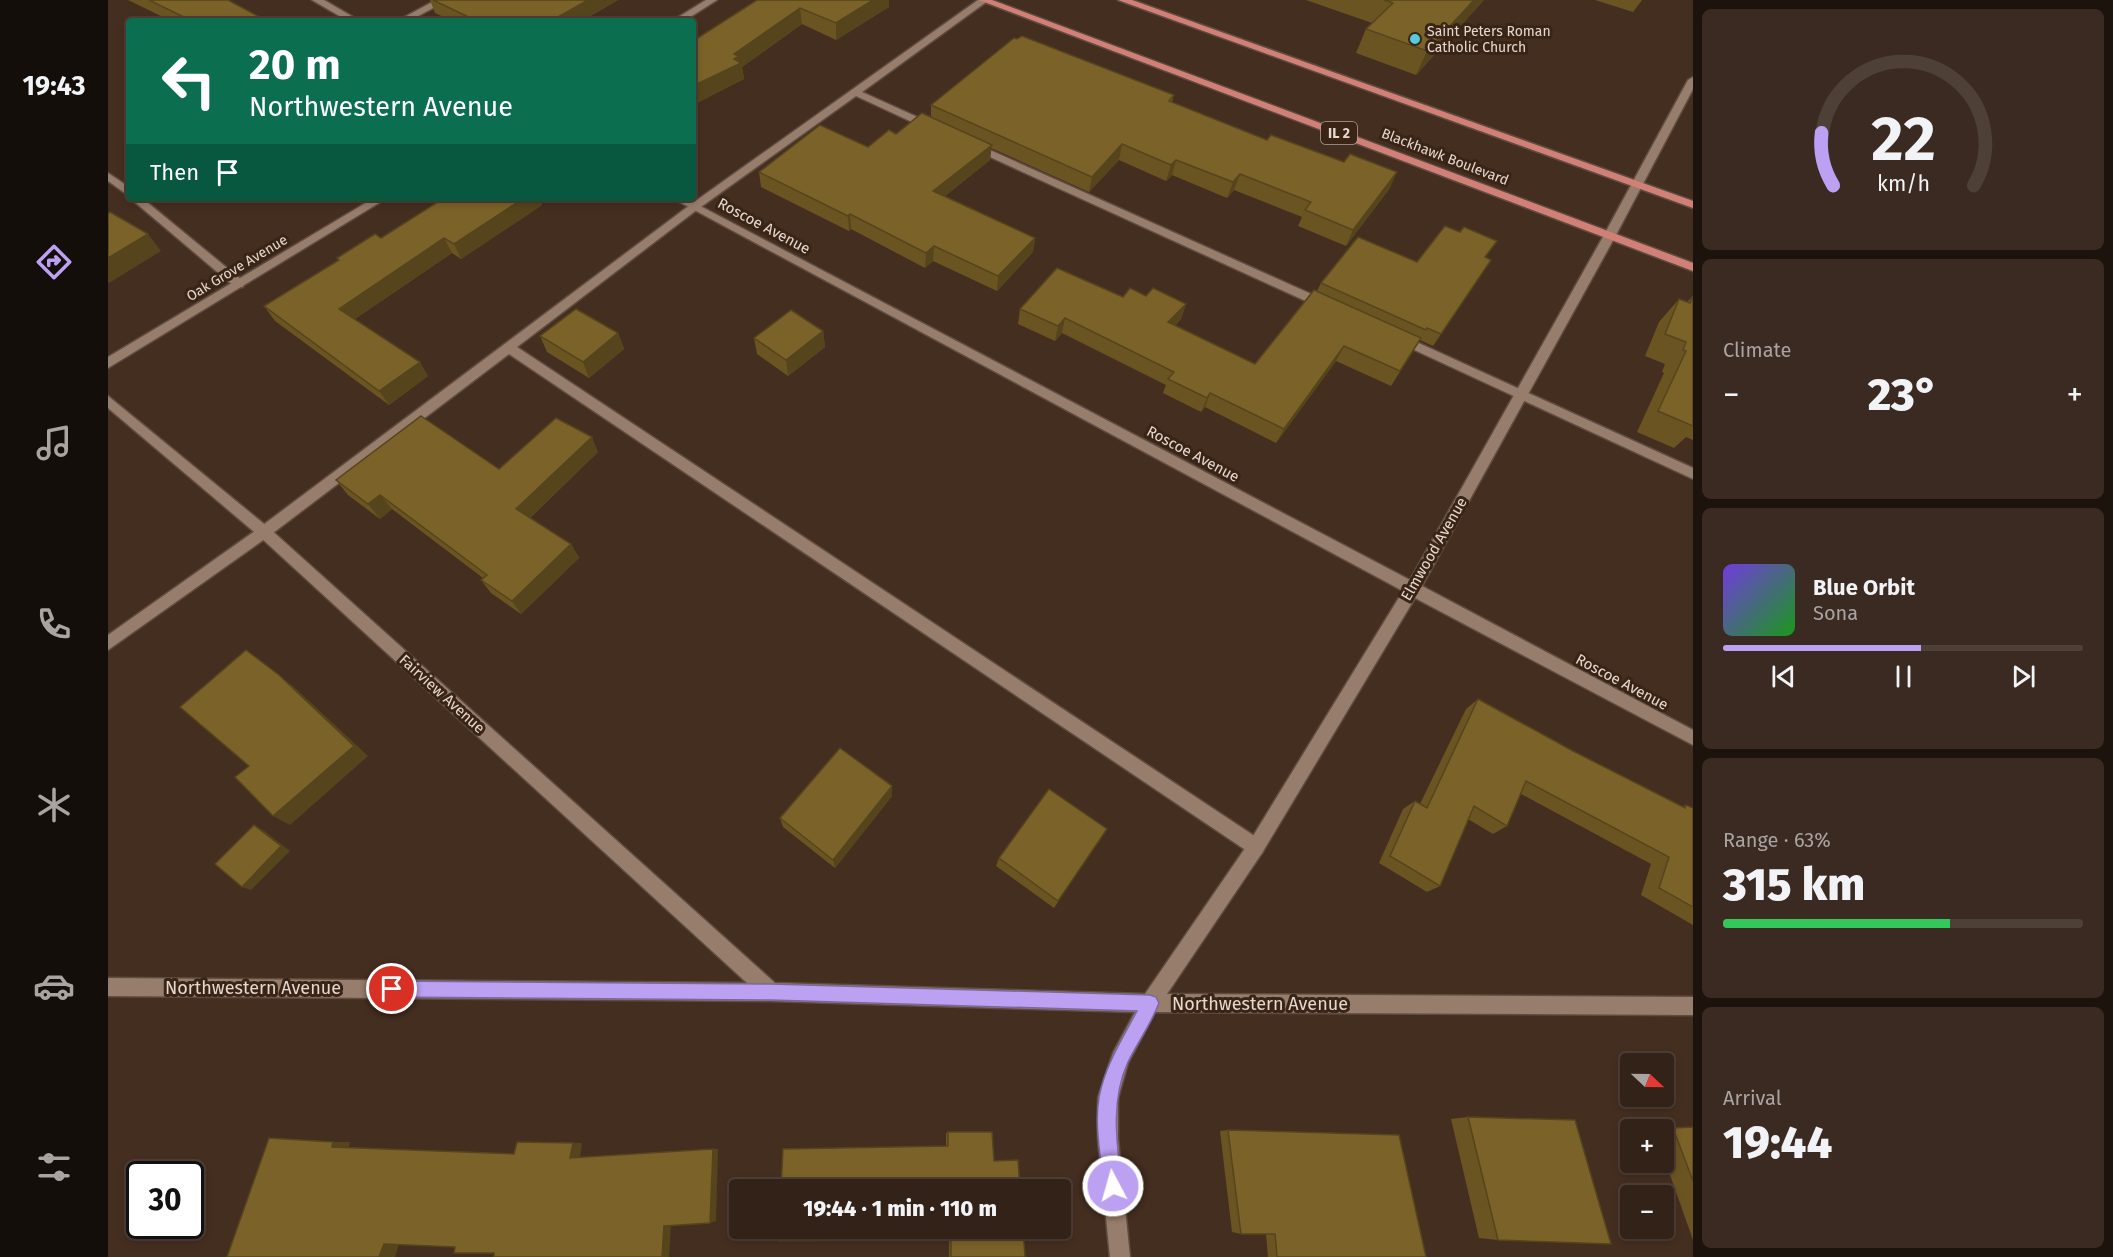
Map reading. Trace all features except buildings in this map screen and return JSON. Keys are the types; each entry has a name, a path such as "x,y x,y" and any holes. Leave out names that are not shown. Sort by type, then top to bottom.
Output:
{"main road":[{"name":"Blackhawk Boulevard","path":"984,0 1693,267"},
{"path":"1123,0 1693,205"}],"street":[{"path":"316,0 349,18"},
{"path":"408,18 443,0"},
{"path":"682,18 712,0"},
{"path":"108,643 264,532 694,207 984,0"},
{"name":"Elmwood Avenue","path":"1120,1257 1108,1140 1108,1098 1120,1060 1150,1003 1256,847 1412,590 1610,236 1693,81"},
{"path":"855,92 941,131"},
{"path":"962,141 1339,311"},
{"path":"108,176 126,191"},
{"path":"139,201 239,284"},
{"name":"Oak Grove Avenue","path":"108,363 377,201"},
{"name":"Roscoe Avenue","path":"683,201 1693,738"},
{"path":"1382,331 1693,474"},
{"path":"508,347 1256,847"},
{"name":"Fairview Avenue","path":"108,401 264,532 771,992"},
{"name":"Northwestern Avenue","path":"108,987 771,992 1150,1003 1693,1006"}],"place":[{"name":"Saint Peters Roman Catholic Church","path":"1415,39"}],"route":[{"path":"392,989 771,992 1150,1003 1120,1060 1108,1098 1108,1140 1113,1186"}]}
